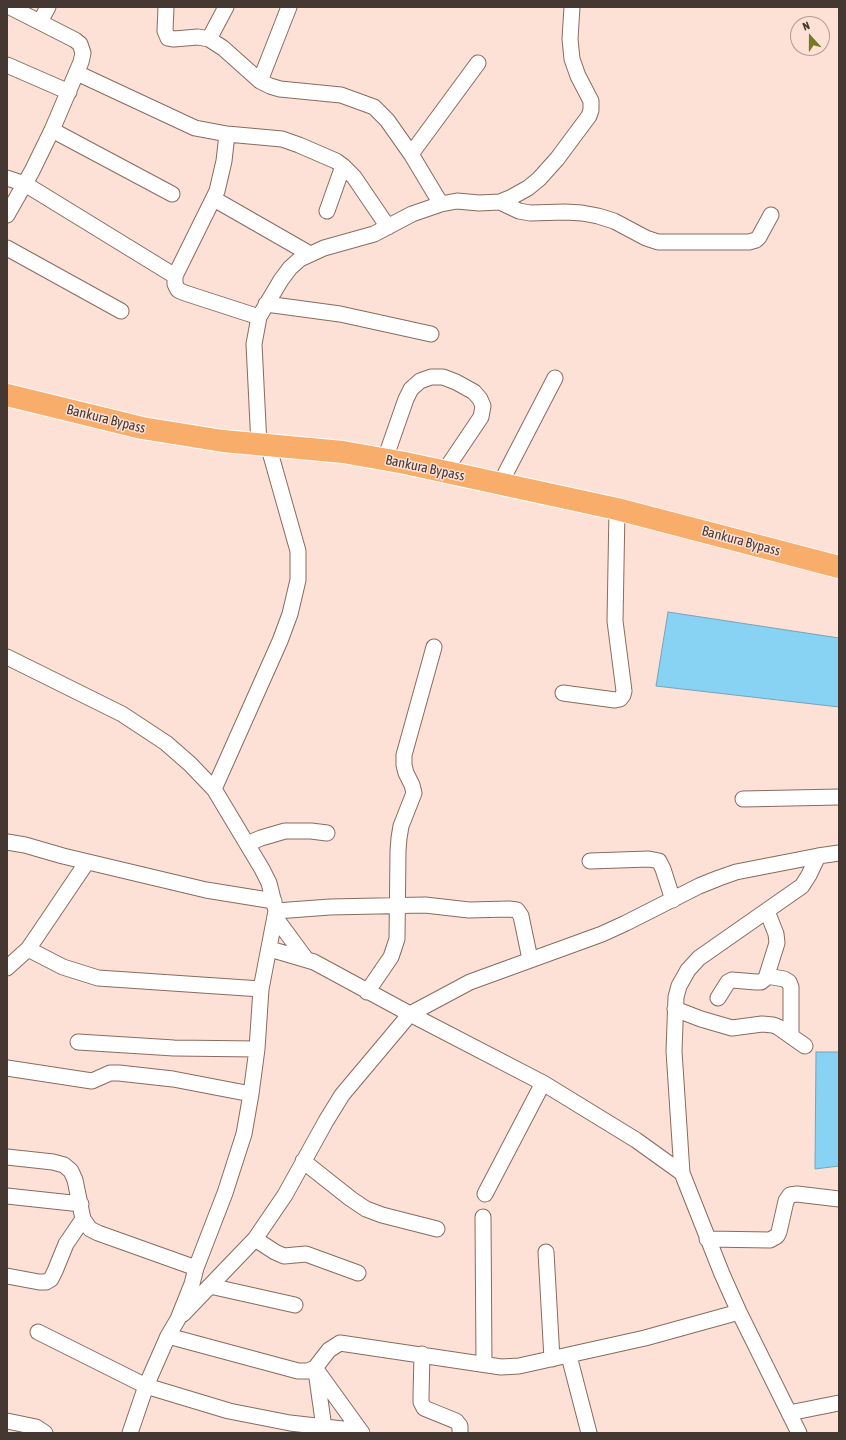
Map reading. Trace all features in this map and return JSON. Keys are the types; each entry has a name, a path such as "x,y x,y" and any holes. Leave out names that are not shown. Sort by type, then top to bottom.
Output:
{"highway":[{"name":"Bankura Bypass","path":"7,395 142,428 223,441 343,452 384,459 617,508 839,567"}],"street":[{"path":"7,215 25,184 52,130 84,53 80,44 75,40 10,7"},
{"path":"40,22 48,7"},
{"path":"166,7 165,32 168,38 198,37 208,39 223,48 260,81 280,89 341,95 374,107 387,120 411,154 441,204"},
{"path":"208,39 226,7"},
{"path":"260,81 289,7"},
{"path":"214,789 280,641 290,614 298,580 298,551 264,445 254,344 259,317 290,268 310,254 324,248 374,234 412,214 441,204 457,201 479,203 500,202 528,188 539,179 557,159 589,116 591,110 591,101 578,76 570,49 572,7"},
{"path":"411,154 478,63"},
{"path":"7,65 69,92"},
{"path":"76,73 195,128 227,134 282,139 299,144 336,161 354,177 388,227"},
{"path":"52,130 172,194"},
{"path":"227,134 224,161 217,192 175,276 175,284 178,290 185,293 259,317"},
{"path":"327,210 343,166"},
{"path":"7,178 25,184 175,276"},
{"path":"214,199 310,254"},
{"path":"500,202 519,211 530,213 565,212 598,216 614,221 646,238 658,242 749,242 756,240 759,237 771,215"},
{"path":"7,248 121,311"},
{"path":"266,304 340,314 431,334"},
{"path":"384,459 411,389 420,381 431,377 443,377 474,392 480,399 482,406 481,417 444,472"},
{"path":"500,484 554,378"},
{"path":"563,693 616,700 620,699 623,695 624,691 615,621 617,508"},
{"path":"367,992 391,957 397,939 399,838 401,826 414,793 406,773 404,755 434,647"},
{"path":"7,657 100,702 166,743 190,764 214,789 247,844 269,883 275,910 306,959"},
{"path":"743,799 839,797"},
{"path":"247,844 261,838 285,832 311,831 327,833"},
{"path":"7,842 25,845 87,862 206,890 275,910 330,907 434,905 469,910 517,910 521,916 530,959"},
{"path":"178,1319 255,1239 285,1195 342,1095 410,1014 470,982 602,934 699,886 736,872 818,856 839,854"},
{"path":"799,1433 739,1312 708,1240 682,1173 674,1051 675,1009 676,997 680,986 688,970 699,958 802,886 818,856"},
{"path":"590,861 650,859 659,861 673,900"},
{"path":"7,968 28,949 87,862"},
{"path":"130,1433 146,1386 168,1336 178,1319 192,1284 196,1268 225,1193 244,1134 252,1094 261,989 270,949 275,910"},
{"path":"718,998 728,982 732,980 761,982 768,976 777,944 776,934 767,911"},
{"path":"28,949 63,967 98,978 261,989"},
{"path":"270,949 314,962 367,992 543,1083 636,1140 682,1173"},
{"path":"768,976 784,979 789,982 791,987 791,1035"},
{"path":"675,1009 700,1019 732,1028 767,1024 778,1026 805,1046"},
{"path":"78,1042 174,1048 257,1049"},
{"path":"7,1068 92,1081 110,1073 119,1073 173,1079 252,1094"},
{"path":"485,1194 543,1083"},
{"path":"7,1157 53,1162 64,1166 71,1171 75,1180 83,1219 90,1229 98,1234 196,1268"},
{"path":"303,1162 366,1209 382,1215 437,1229"},
{"path":"708,1240 770,1240 777,1236 779,1232 786,1201 790,1195 797,1194 839,1199"},
{"path":"7,1196 81,1204"},
{"path":"483,1217 484,1364"},
{"path":"7,1276 39,1282 46,1282 51,1279 56,1271 66,1244 83,1219"},
{"path":"255,1239 284,1256 306,1254 358,1273"},
{"path":"546,1252 552,1359"},
{"path":"210,1286 295,1306"},
{"path":"168,1336 298,1371 308,1371 316,1368 329,1350 340,1343 422,1354 501,1367 519,1366 569,1356 645,1338 739,1312"},
{"path":"38,1332 146,1386 229,1411 290,1423 361,1432"},
{"path":"422,1354 421,1402 424,1408 456,1422 460,1426 460,1433"},
{"path":"569,1356 589,1433"},
{"path":"316,1368 324,1428"},
{"path":"316,1368 361,1432"},
{"path":"789,1414 839,1403"},
{"path":"7,1421 36,1427 45,1433"}],"water":[{"path":"668,612 839,638 839,707 656,686"},
{"path":"816,1052 839,1052 839,1166 815,1169"}]}
